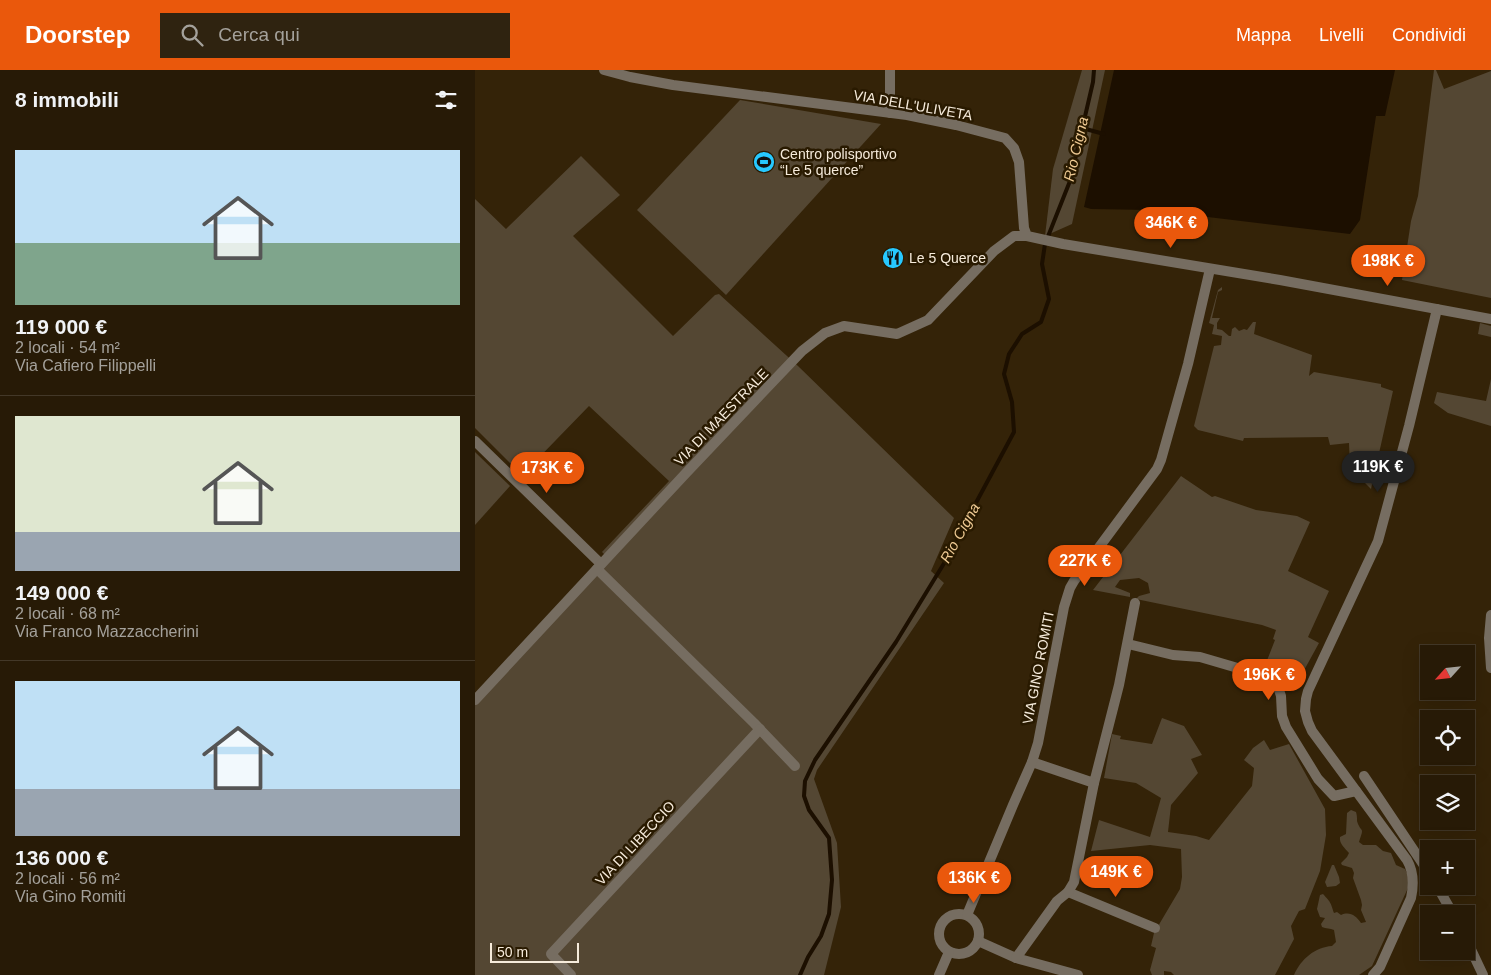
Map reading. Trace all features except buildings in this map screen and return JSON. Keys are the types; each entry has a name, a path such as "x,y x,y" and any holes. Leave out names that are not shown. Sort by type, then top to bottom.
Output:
{"street":[{"name":"VIA DELL'ULIVETA","path":"604,70 630,73 673,85 890,113 956,124 1005,138 1015,148 1019,162 1023,228 1027,236"},
{"path":"890,70 890,113"},
{"name":"VIA DI MAESTRALE","path":"475,700 802,351 825,333 844,326 897,334 915,327 928,320 994,251 1015,236 1027,236"},
{"path":"1027,236 1491,319"},
{"name":"VIA GINO ROMITI","path":"967,915 1032,762 1038,743 1064,606 1070,588 1157,469 1161,460 1188,364 1210,269"},
{"path":"1373,975 1380,967 1411,898 1413,872 1407,860 1313,731 1306,717 1305,699 1314,675 1356,591 1378,541 1409,426 1437,309"},
{"path":"475,441 795,766"},
{"path":"1016,958 1057,901 1068,892 1075,882 1094,783 1135,603"},
{"path":"1491,615 1489,638 1491,668"},
{"path":"1127,644 1173,655 1200,657 1265,676 1277,684 1281,696 1281,716 1286,727 1325,788 1334,796 1356,791"},
{"name":"VIA DI LIBECCIO","path":"571,975 551,954 760,730"},
{"path":"1032,762 1094,783"},
{"path":"1364,776 1420,860"},
{"path":"1068,892 1155,928"},
{"path":"953,914 967,915 978,926 978,940 970,951 958,954 949,952 938,936 941,922 953,914"},
{"path":"978,940 1016,958 1078,975"},
{"path":"939,975 949,952"},
{"path":"1475,958 1483,975"}],"shaded area":[{"path":"1082,70 1105,70 1072,224 1045,236 1053,169"},
{"path":"1114,70 1395,70 1385,116 1376,116 1360,220 1350,234 1150,210 1091,209 1084,207"},
{"path":"1434,70 1436,70 1444,89 1491,71 1491,298 1402,280 1411,221 1418,196"},
{"name":"Centro polisportivo “Le 5 querce”","path":"740,100 881,124 726,295 637,210"},
{"path":"581,156 620,195 573,236 673,336 715,295 719,294 798,366 954,518 931,571 944,583 817,770 814,779 837,843 841,907 824,975 475,975 475,704 610,560 602,552 669,481 589,406 522,475 475,428 475,199 506,229"},
{"path":"1222,287 1222,290 1218,292 1212,318 1220,318 1217,323 1217,329 1231,336 1232,329 1235,327 1239,331 1247,330 1253,322 1256,322 1254,334 1312,355 1309,376 1314,372 1381,384 1381,387 1393,391 1371,489 1350,468 1349,443 1330,445 1328,437 1244,438 1243,441 1198,430 1194,426 1214,346 1221,345 1222,336 1212,334 1214,325 1209,323 1218,290"},
{"path":"1480,323 1491,326 1491,337 1478,334"},
{"path":"1491,379 1491,426 1448,413 1434,403 1437,392 1486,401"},
{"path":"475,452 510,486 475,525"},
{"path":"1181,476 1212,497 1215,496 1256,510 1297,516 1310,522 1288,571 1329,591 1308,637 1319,643 1302,674 1260,668 1262,661 1266,663 1275,640 1273,639 1276,630 1262,625 1136,599 1139,596 1150,593 1148,583 1139,578 1120,580 1115,587 1130,593 1130,597 1093,590"},
{"path":"1162,718 1184,726 1202,755 1191,759 1198,773 1171,805 1168,832 1209,840 1252,786 1254,768 1244,760 1253,748 1264,740 1270,750 1289,744 1325,809 1326,835 1320,871 1305,909 1299,911 1291,926 1294,939 1275,975 1174,975 1171,972 1164,971 1164,975 1152,975 1150,970 1156,948 1151,946 1154,933 1180,889 1182,877 1181,849 1150,845 1091,851 1099,820 1150,837 1161,798 1136,783 1104,778 1112,734 1121,736 1120,739 1152,744"},
{"path":"1351,810 1356,812 1358,825 1362,830 1359,842 1363,845 1376,845 1383,851 1391,853 1396,865 1405,869 1408,875 1408,888 1372,966 1359,975 1294,975 1305,959 1314,951 1332,946 1336,942 1334,930 1322,927 1321,924 1325,918 1320,917 1317,909 1320,895 1323,894 1329,901 1334,913 1337,912 1341,915 1350,914 1355,916 1361,923 1366,922 1361,910 1361,900 1353,878 1352,868 1341,863 1349,853 1341,844 1340,837 1346,834 1347,813"},
{"path":"1332,865 1334,865 1340,883 1336,886 1327,887 1325,882"}],"waterway":[{"name":"Rio Cigna","path":"800,975 821,936 829,914 832,880 829,838 809,810 804,796 805,781 815,760 896,642 954,547 1014,432 1012,402 1004,374 1009,354 1022,334 1041,322 1049,299 1042,264 1045,244 1070,181 1093,82 1094,70"},
{"path":"1082,128 1104,134"}],"place":[{"name":"Centro polisportivo “Le 5 querce”","path":"764,162"},
{"name":"Le 5 Querce","path":"893,258"}]}
